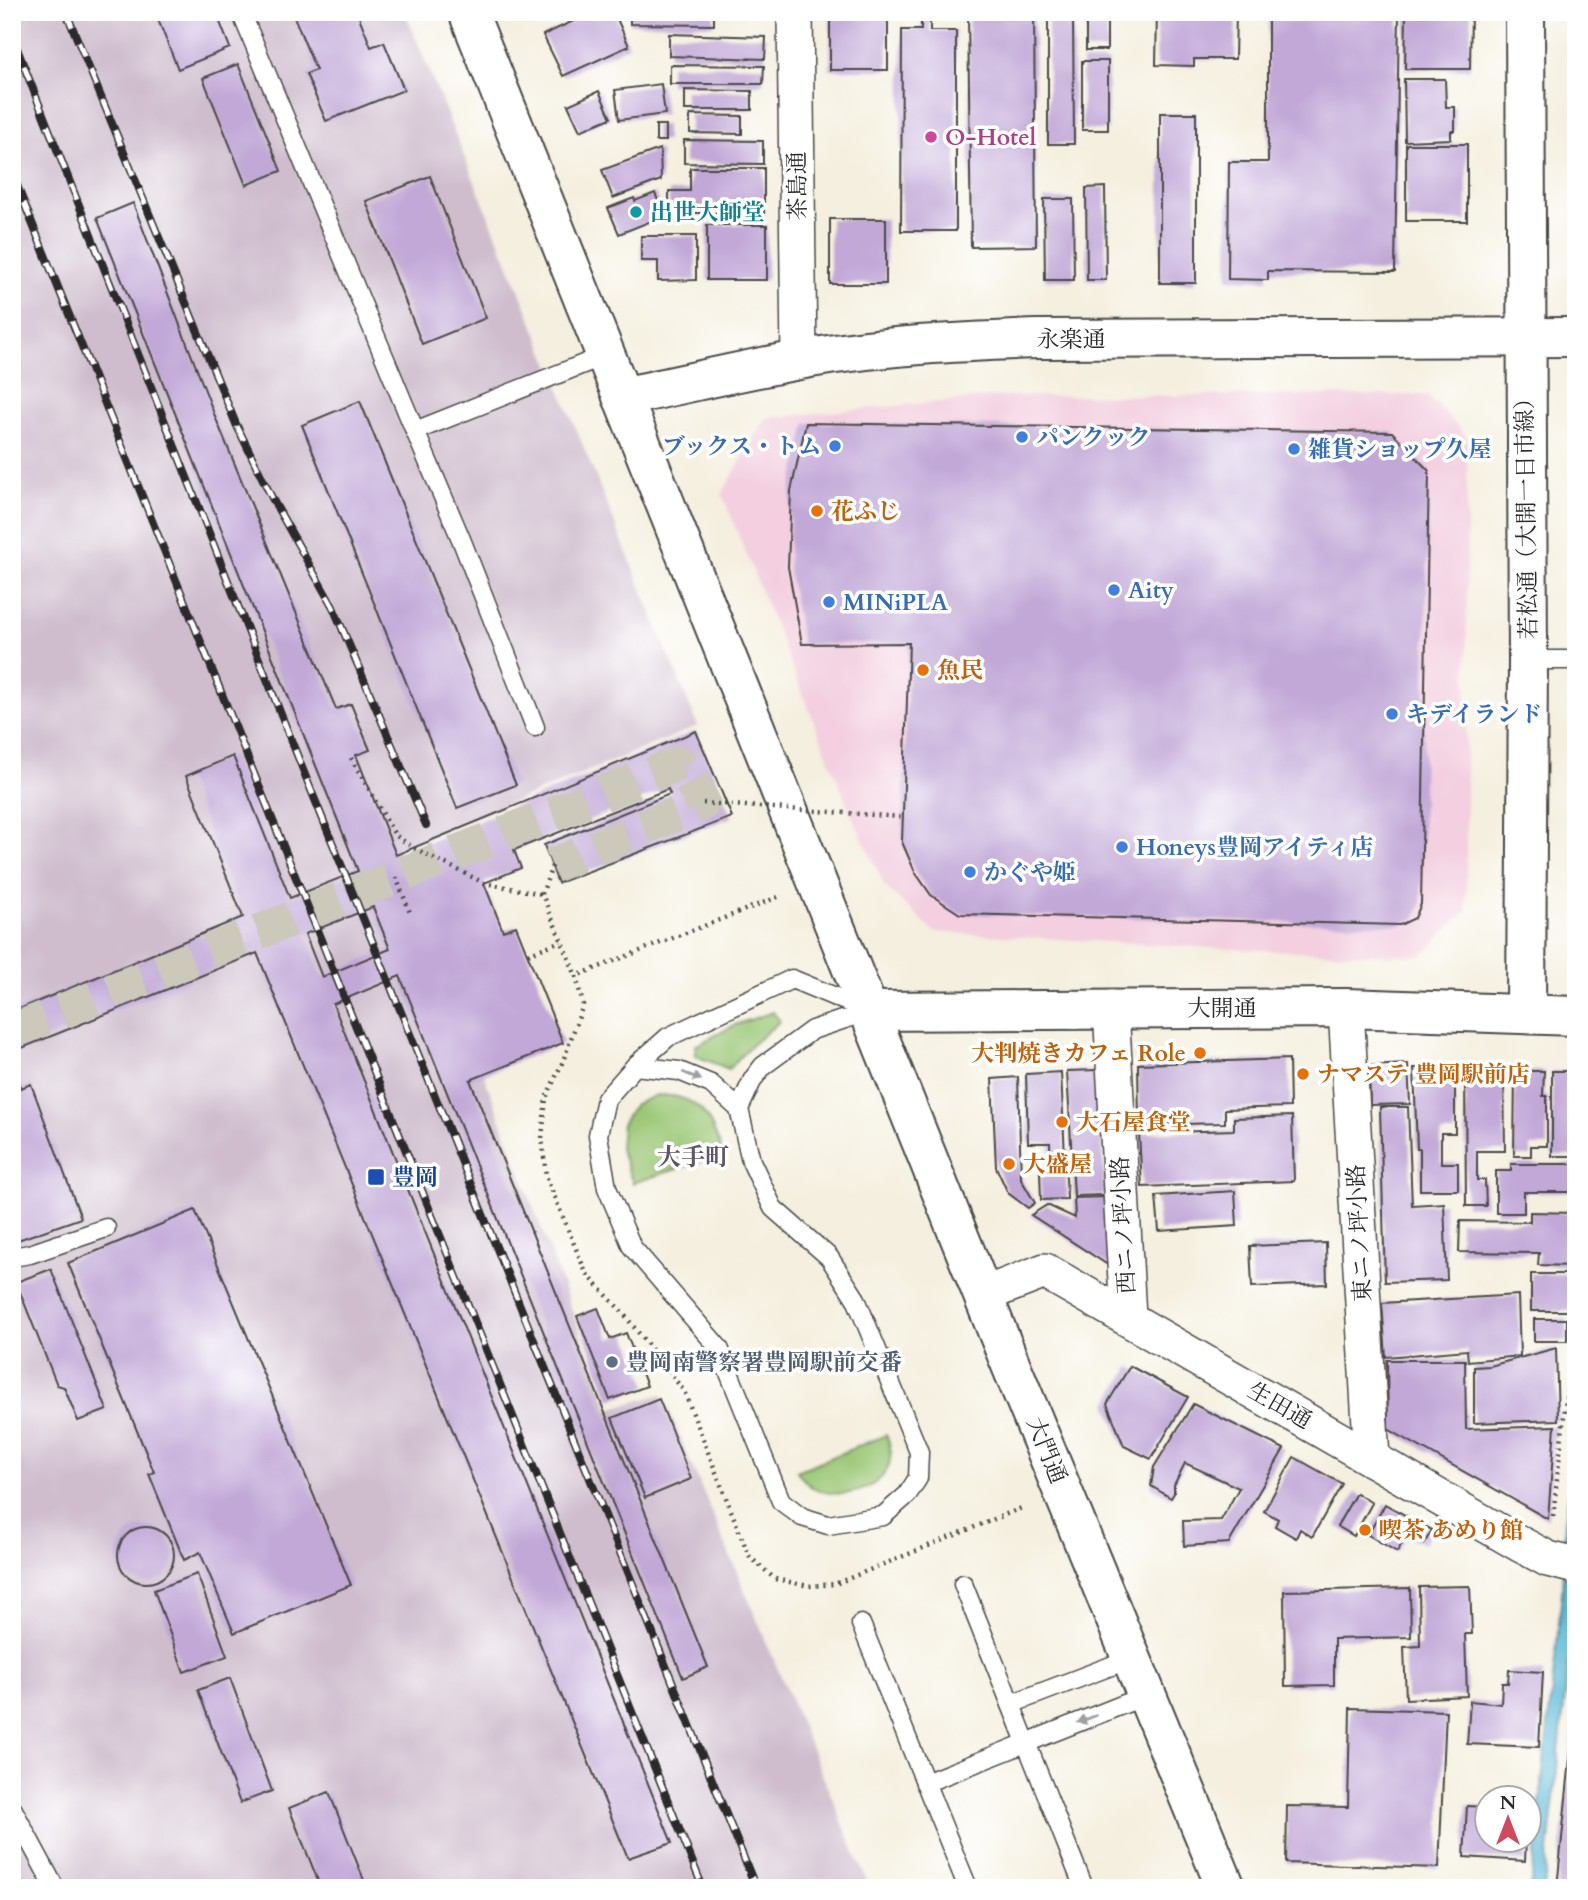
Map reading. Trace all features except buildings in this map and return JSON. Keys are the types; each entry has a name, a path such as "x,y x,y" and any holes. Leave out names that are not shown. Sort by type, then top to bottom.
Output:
{"street":[{"name":"大門通","path":"468,12 983,1295 1226,1888"},
{"name":"茶島通","path":"795,12 799,360"},
{"name":"若松通（大開一日市線）","path":"1525,12 1528,660 1526,1014"},
{"name":"永楽通","path":"622,397 799,360 876,349 1038,339 1576,337"},
{"name":"西ニノ坪小路","path":"1111,1008 1128,1317"},
{"name":"大開通","path":"869,1011 1346,1008 1576,1016"},
{"name":"東ニノ坪小路","path":"1346,1008 1372,1459"},
{"name":"生田通","path":"983,1295 1045,1271 1372,1459 1562,1562"}],"lane":[{"path":"241,12 466,552 535,727"},
{"path":"415,432 606,355"},
{"path":"1528,660 1576,660"},
{"path":"635,1066 679,1071 711,1084 739,1109 751,1161 774,1208 829,1256 856,1299 919,1452 918,1478 907,1495 883,1516 828,1525 802,1517 780,1501 719,1348 632,1247 607,1188 597,1135 606,1099 635,1066 668,1037 792,979 869,1011"},
{"path":"739,1109 753,1079 763,1066 812,1030 869,1011"},
{"path":"12,1257 30,1254 106,1228"},
{"path":"963,1584 1084,1888"},
{"path":"861,1624 968,1888"},
{"path":"1011,1704 1132,1657"},
{"path":"925,1783 1147,1695"},
{"path":"12,1808 55,1888"}],"path":[{"path":"351,758 394,835 484,883 542,894"},
{"path":"703,803 902,817"},
{"path":"552,866 542,894 576,976"},
{"path":"396,877 411,915"},
{"path":"527,954 561,941"},
{"path":"1562,1562 1576,1308"}],"shaded area":[{"path":"12,12 405,12 698,726 399,849 609,1409 662,1394 870,1888 12,1888"},
{"name":"Aity","path":"1428,395 1467,437 1466,911 1421,956 1232,949 934,932 885,886 852,816 722,494 765,418 1003,396"}],"green space":[{"path":"773,1012 780,1021 748,1048 729,1069 696,1056 695,1046 735,1025"},
{"path":"657,1095 684,1099 702,1111 723,1154 633,1183 620,1149 622,1124 635,1104"},
{"path":"886,1435 891,1451 889,1465 882,1477 871,1486 842,1494 826,1492 810,1486 797,1471"}],"water":[{"path":"1576,1433 1576,1597 1544,1888 1531,1888 1535,1854 1542,1854 1542,1784 1562,1593 1565,1524"}],"tunnel":[{"path":"12,1031 680,763 703,803 552,866"}],"railway":[{"path":"66,12 236,424 274,502 333,607 426,825"},
{"path":"12,36 307,780 756,1888"},
{"path":"12,173 703,1888"}],"place":[{"name":"O-Hotel","path":"931,137"},
{"name":"出世大師堂","path":"636,212"},
{"name":"パンクック","path":"1022,437"},
{"name":"ブックス・トム","path":"835,446"},
{"name":"雑貨ショップ久屋","path":"1294,449"},
{"name":"花ふじ","path":"817,511"},
{"name":"Aity","path":"1114,590"},
{"name":"MINiPLA","path":"829,602"},
{"name":"魚民","path":"923,670"},
{"name":"キデイランド","path":"1392,714"},
{"name":"Honeys豊岡アイティ店","path":"1122,847"},
{"name":"かぐや姫","path":"970,872"},
{"name":"大判焼きカフェ Role","path":"1200,1053"},
{"name":"ナマステ 豊岡駅前店","path":"1303,1074"},
{"name":"大石屋食堂","path":"1062,1122"},
{"name":"大盛屋","path":"1009,1164"},
{"name":"豊岡","path":"376,1177"},
{"name":"豊岡南警察署豊岡駅前交番","path":"612,1362"},
{"name":"喫茶 あめり館","path":"1365,1530"}],"district":[{"name":"大手町","path":"693,1157"}]}
